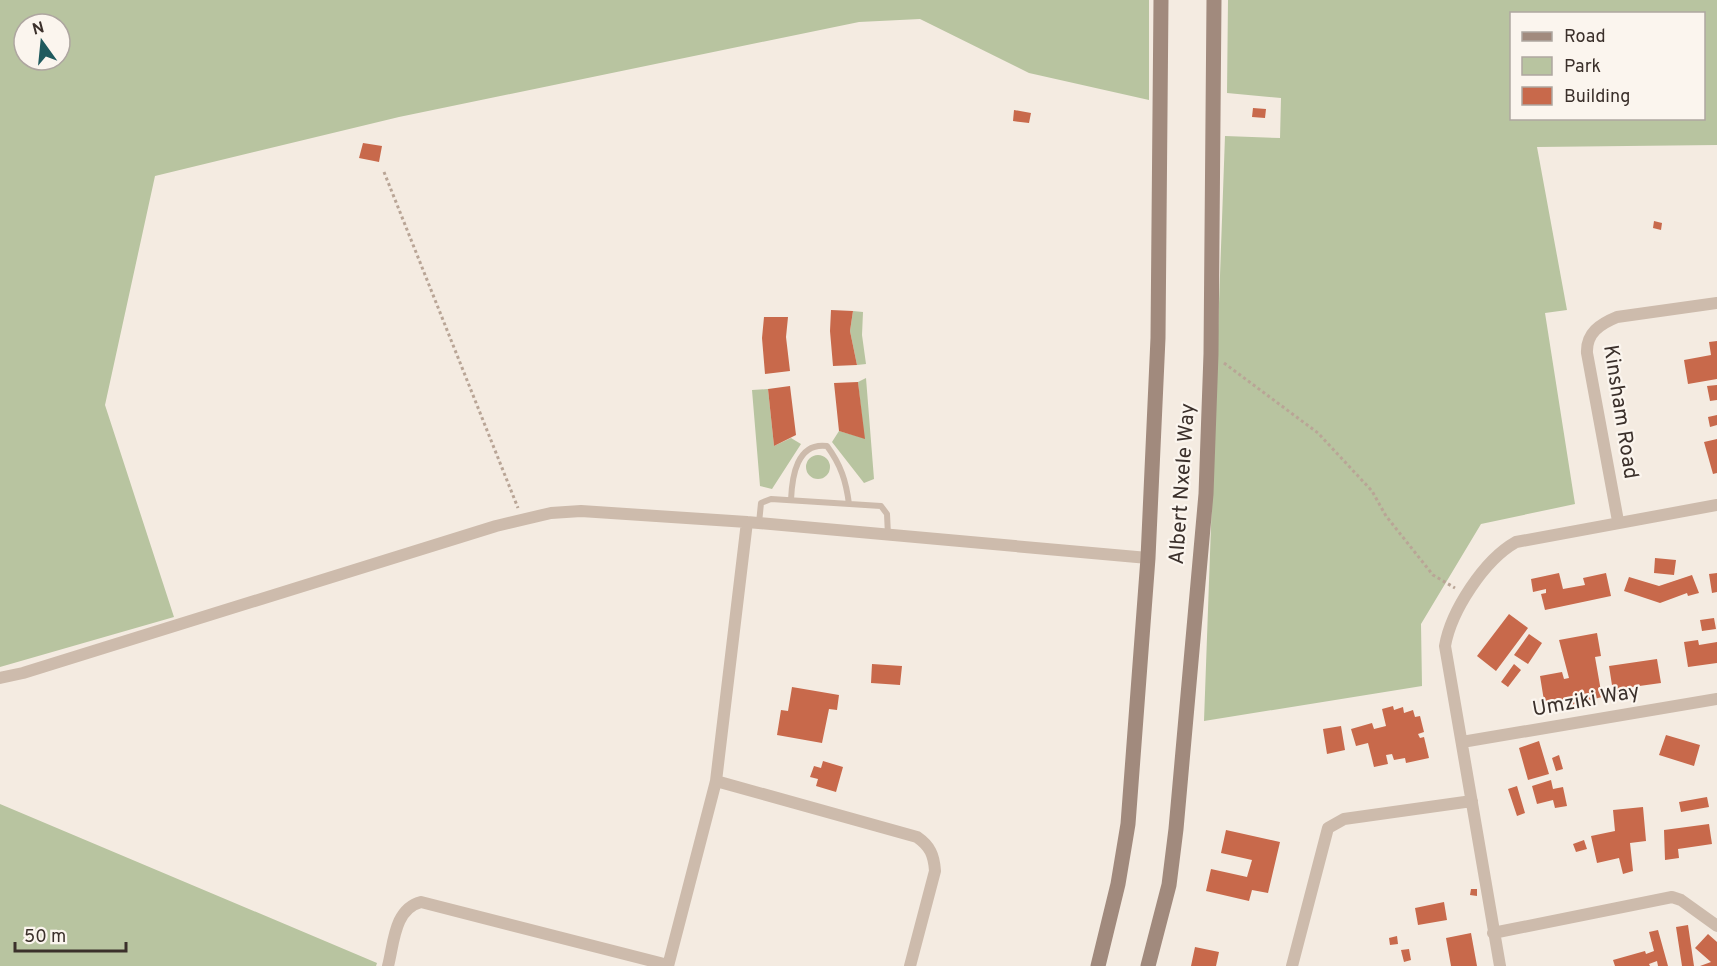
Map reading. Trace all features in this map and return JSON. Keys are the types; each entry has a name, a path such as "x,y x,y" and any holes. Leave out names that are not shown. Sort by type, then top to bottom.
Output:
{"main road":[{"name":"Albert Nxele Way","path":"1098,966 1118,884 1128,824 1148,558 1158,338 1161,0"},
{"name":"Albert Nxele Way","path":"1148,966 1169,885 1183,770 1206,494 1211,354 1214,0"}],"street":[{"name":"Kinsham Road","path":"1618,521 1587,354 1590,335 1604,322 1617,317 1717,303"},
{"path":"1500,966 1445,646 1448,626 1495,557 1516,542 1618,521 1717,505"},
{"path":"0,678 23,673 522,518 581,511 753,522 1148,558"},
{"path":"388,966 400,918 405,910 421,902 668,965 716,781 753,522"},
{"name":"Umziki Way","path":"1462,742 1717,699"},
{"path":"716,781 917,837 925,842 934,860 935,871 910,966"},
{"path":"1292,966 1328,828 1332,824 1344,819 1472,801"},
{"path":"1494,933 1672,897 1681,900 1717,926"}],"lane":[{"path":"790,500 792,478 799,462 807,449 816,444 827,446 836,458 845,477 849,504"},
{"path":"753,522 760,503 771,499 881,506 887,514 888,535"}],"path":[{"path":"384,172 522,518"},
{"path":"1211,354 1318,433 1372,491 1386,516 1433,575 1467,596"}],"green space":[{"path":"0,0 1149,0 1149,100 1029,73 920,19 859,22 399,117 155,176 105,405 174,617 0,667"},
{"path":"1228,0 1717,0 1717,145 1537,147 1567,310 1545,313 1575,504 1481,524 1421,624 1422,686 1204,721 1225,136 1280,138 1281,98 1227,93"},
{"path":"853,311 863,312 862,335 866,364 857,365 850,331"},
{"path":"866,378 874,479 864,483 832,442 839,431 864,438 858,382"},
{"path":"768,389 774,446 791,438 801,444 772,489 760,486 752,390"},
{"path":"818,455 826,459 830,467 826,475 818,479 810,475 806,467 810,459"},
{"path":"0,804 377,963 376,966 0,966"}],"building":[{"path":"1253,108 1266,109 1265,118 1252,117"},
{"path":"1014,110 1031,113 1029,123 1013,121"},
{"path":"363,143 382,146 379,162 359,158"},
{"path":"1654,221 1662,223 1661,230 1653,228"},
{"path":"831,310 853,311 850,331 857,365 833,366"},
{"path":"764,317 788,317 786,337 790,371 765,374 762,338"},
{"path":"1717,341 1717,379 1688,384 1684,360 1711,355 1709,342"},
{"path":"858,382 865,439 839,431 834,383"},
{"path":"1717,385 1717,400 1710,401 1707,386"},
{"path":"790,386 796,435 774,446 768,389"},
{"path":"1717,415 1717,425 1710,427 1708,417"},
{"path":"1717,439 1717,473 1713,474 1704,442"},
{"path":"1655,558 1676,560 1674,575 1654,573"},
{"path":"1559,573 1563,589 1585,585 1583,578 1606,573 1611,596 1545,610 1541,594 1546,593 1546,589 1533,592 1531,579"},
{"path":"1717,573 1717,592 1712,593 1709,574"},
{"path":"1692,575 1699,593 1688,596 1687,593 1660,603 1624,591 1629,577 1659,586"},
{"path":"1509,614 1528,628 1496,671 1477,656"},
{"path":"1714,618 1716,629 1702,631 1700,620"},
{"path":"1597,633 1601,656 1595,657 1602,697 1567,706 1566,702 1545,707 1540,676 1562,672 1564,679 1569,678 1559,640"},
{"path":"1529,634 1542,643 1528,664 1514,655"},
{"path":"1698,640 1699,645 1717,642 1717,663 1688,667 1684,642"},
{"path":"1657,659 1661,683 1632,687 1633,695 1614,698 1609,666"},
{"path":"872,664 902,666 900,685 871,683"},
{"path":"1514,664 1521,670 1508,687 1501,682"},
{"path":"792,687 839,695 837,710 829,709 822,743 777,735 781,710 788,711"},
{"path":"1393,706 1394,710 1403,707 1404,713 1413,710 1415,717 1420,716 1424,732 1418,734 1420,738 1424,737 1429,758 1406,763 1405,758 1394,760 1392,754 1386,755 1388,764 1374,767 1368,743 1356,746 1351,729 1372,723 1374,729 1386,726 1382,709"},
{"path":"1341,726 1345,750 1327,754 1323,729"},
{"path":"1666,735 1700,745 1694,766 1659,755"},
{"path":"1539,741 1549,774 1528,780 1519,748"},
{"path":"1559,755 1563,769 1556,771 1552,758"},
{"path":"823,761 843,767 836,792 816,786 818,779 810,777 814,766 821,768"},
{"path":"1551,780 1553,789 1563,787 1567,806 1555,808 1553,800 1537,804 1532,786"},
{"path":"1517,786 1525,813 1517,816 1508,789"},
{"path":"1707,797 1709,807 1681,812 1679,802"},
{"path":"1643,807 1646,841 1630,843 1633,871 1623,874 1619,858 1597,863 1591,836 1615,831 1613,810"},
{"path":"1709,824 1712,844 1678,849 1679,858 1665,860 1664,830"},
{"path":"1226,830 1280,842 1268,893 1252,890 1249,901 1206,891 1211,869 1247,877 1252,860 1221,853"},
{"path":"1584,840 1587,849 1576,852 1573,844"},
{"path":"1471,889 1477,889 1477,896 1470,895"},
{"path":"1444,902 1447,920 1418,925 1415,908"},
{"path":"1688,925 1694,966 1682,966 1676,927"},
{"path":"1658,930 1668,966 1658,966 1657,961 1649,964 1650,966 1615,966 1613,960 1645,951 1646,954 1654,951 1649,932"},
{"path":"1471,933 1477,966 1451,966 1446,938"},
{"path":"1708,934 1717,942 1717,966 1700,966 1711,962 1695,948"},
{"path":"1397,936 1398,944 1390,945 1389,938"},
{"path":"1195,947 1219,952 1216,966 1191,966"},
{"path":"1409,949 1411,960 1404,962 1401,950"}]}
